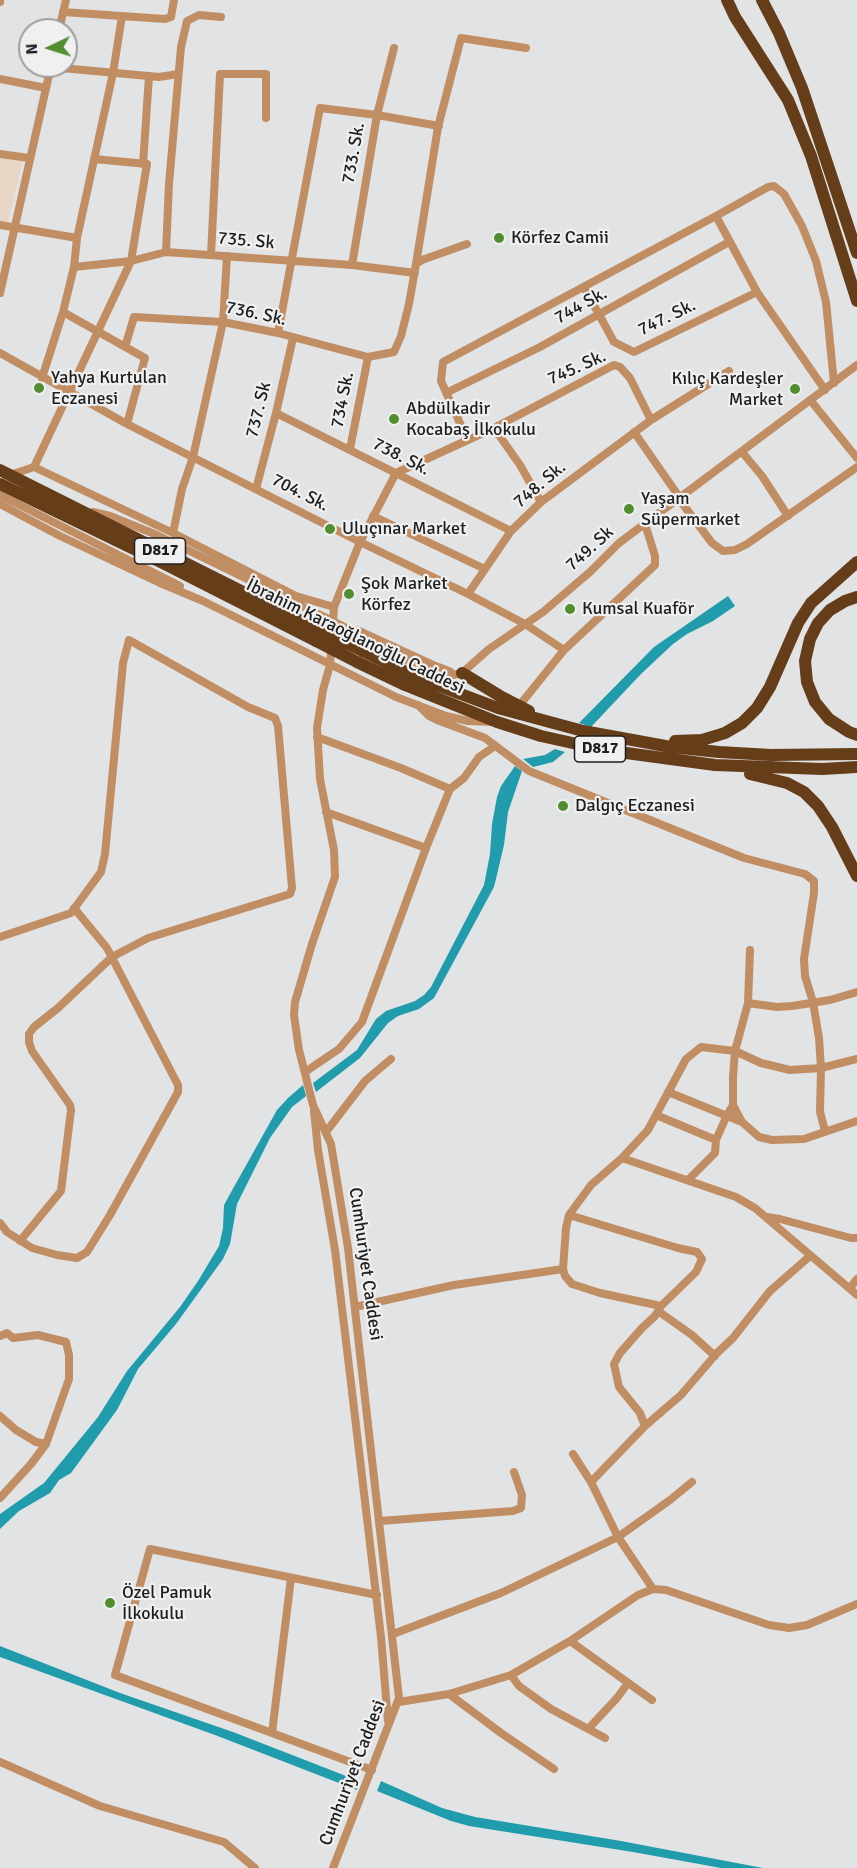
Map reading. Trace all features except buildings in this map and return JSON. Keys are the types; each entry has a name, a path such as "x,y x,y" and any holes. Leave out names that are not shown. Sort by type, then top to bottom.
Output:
{"highway":[{"path":"727,0 735,17 788,100 811,156 857,301"},
{"path":"762,0 802,87 857,253"},
{"name":"İbrahim Karaoğlanoğlu Caddesi","path":"5,472 319,636"},
{"name":"İbrahim Karaoğlanoğlu Caddesi","path":"0,484 360,656 498,708 551,723 671,747 791,755 857,754"},
{"path":"622,739 702,740 725,734 742,723 757,708 770,687 798,623 811,603 857,562"},
{"path":"857,597 831,610 818,624 810,639 805,660 807,682 815,702 829,718 857,735"},
{"name":"İbrahim Karaoğlanoğlu Caddesi","path":"360,656 405,685 497,722 541,736 604,750 666,759 768,768 857,767"},
{"path":"457,674 551,723"},
{"path":"666,759 762,776 787,783 804,792 818,806 832,827 857,876"}],"street":[{"path":"62,18 66,0"},
{"path":"63,12 165,19 171,17 174,0"},
{"path":"166,252 169,184 181,46 187,21 199,15 221,17"},
{"path":"42,378 63,312 74,267 77,238 113,73 122,16"},
{"path":"369,357 394,352 400,336 416,269 439,126 460,38 526,48"},
{"name":"733. Sk.","path":"352,265 377,115 394,48"},
{"path":"78,69 159,77 178,74"},
{"path":"211,255 220,74 266,74 266,118"},
{"path":"143,164 149,76"},
{"path":"0,293 2,272 48,78"},
{"path":"0,80 46,88"},
{"path":"278,333 320,108 439,126"},
{"path":"0,154 29,158"},
{"path":"34,467 131,261 147,164 94,159"},
{"path":"467,439 441,381 443,362 768,187 774,186 784,194 802,226 818,272 826,302 834,383"},
{"path":"716,216 756,289 825,390"},
{"path":"0,225 77,238"},
{"name":"744 Sk.","path":"446,393 540,347 729,243"},
{"path":"416,269 422,260 467,244"},
{"name":"735. Sk","path":"74,267 131,261 166,252 416,269"},
{"path":"173,533 182,489 193,457 223,322 227,256"},
{"path":"584,287 600,314"},
{"name":"747. Sk.","path":"600,314 614,342 634,352 756,289"},
{"path":"63,312 145,358 128,424"},
{"name":"736. Sk.","path":"125,346 134,317 223,322 278,333 369,357"},
{"name":"737. Sk","path":"256,489 293,338"},
{"name":"704. Sk.","path":"0,353 128,424 525,624 564,651"},
{"name":"734 Sk.","path":"350,449 369,357"},
{"name":"745. Sk.","path":"396,473 494,428 614,365 620,367 630,378 651,420"},
{"name":"749. Sk","path":"457,674 590,572 620,543 857,365"},
{"name":"748. Sk.","path":"468,594 511,531 541,502 651,420 729,371"},
{"path":"812,401 857,458"},
{"name":"738. Sk.","path":"276,413 511,531"},
{"path":"494,428 520,465 541,502"},
{"path":"634,432 679,499 712,543 723,551 735,550 747,544 857,467"},
{"path":"742,452 762,476 788,516"},
{"path":"5,472 34,467 173,533 296,596 334,607"},
{"name":"Cumhuriyet Caddesi","path":"333,1868 389,1722 399,1702 355,1307 335,1164 331,1144 313,1105 294,1022 294,1008 334,877 334,850 320,779 317,737 319,709 330,665 334,607 360,542 396,473"},
{"path":"0,495 91,546"},
{"path":"0,504 175,583 203,601 381,690 446,716 468,721 497,722"},
{"path":"73,507 110,516 144,529 350,630 359,631 457,674"},
{"path":"373,516 485,569"},
{"path":"519,706 564,651 655,565 655,556 645,524"},
{"path":"0,937 71,913 101,872 105,854 123,663 129,640 248,707 275,718 278,726 292,888 290,894 148,938 112,957 58,1008 34,1027 29,1034 32,1051 70,1105 71,1110 61,1191 20,1241"},
{"path":"418,705 429,716 484,738 529,771 744,858 805,874 814,881 804,959 805,976 813,1002 819,1038 820,1112 825,1131"},
{"path":"317,737 450,789"},
{"path":"305,1072 339,1049 362,1022 450,789 464,778 479,757 495,746"},
{"path":"326,812 426,848"},
{"path":"0,1223 7,1232 32,1248 57,1256 77,1258 87,1252 178,1092 178,1085 108,948 74,908"},
{"path":"742,1122 733,1105 733,1077 735,1050 748,1003 750,950"},
{"path":"748,1003 777,1007 792,1006 830,1000 857,992"},
{"path":"715,1356 659,1308 572,1284 565,1276 563,1269 569,1215 591,1185 622,1158 648,1130 686,1059 701,1047 735,1050 761,1063 790,1070 821,1068 857,1059"},
{"path":"326,1132 365,1081 391,1059"},
{"path":"668,1092 727,1115 742,1122 759,1137 772,1140 804,1139 857,1121"},
{"path":"313,1105 318,1150 335,1250 389,1722"},
{"path":"688,1180 714,1153 716,1140 733,1105"},
{"path":"656,1115 716,1140"},
{"path":"622,1158 736,1197 767,1217 853,1292 857,1279"},
{"path":"569,1215 697,1252 702,1258 696,1272 659,1308 620,1353 614,1364 619,1387 640,1413 645,1426"},
{"path":"767,1217 857,1238"},
{"path":"591,1482 645,1426 681,1395 734,1338 764,1297 810,1256"},
{"path":"355,1307 454,1286 563,1269"},
{"path":"0,1336 7,1333 13,1338 38,1335 66,1342 69,1355 69,1379 45,1444 31,1464 0,1498"},
{"path":"0,1416 16,1430 36,1442 45,1444"},
{"path":"573,1454 591,1482 618,1537 653,1589"},
{"path":"380,1521 513,1511 521,1508 522,1495 514,1472"},
{"path":"393,1634 501,1593 618,1537 692,1482"},
{"path":"372,1770 115,1675 150,1549 376,1595"},
{"path":"272,1733 291,1578"},
{"path":"399,1702 449,1694 511,1675 570,1641 638,1595 653,1589 672,1591 778,1627 789,1628 807,1625 857,1604"},
{"path":"570,1641 652,1700"},
{"path":"511,1675 519,1686 550,1709 605,1738"},
{"path":"589,1728 628,1683"},
{"path":"449,1694 554,1769"},
{"path":"0,1762 100,1806 224,1842 255,1868"}],"shaded area":[{"path":"0,156 23,160 6,230 0,229"}],"water":[{"path":"728,596 735,606 673,644 591,727 579,723 654,647"},
{"path":"555,749 565,752 553,762 533,767 523,759 545,755"},
{"path":"515,766 522,771 508,812 504,845 494,887 434,998 419,1009 398,1016 388,1023 360,1058 316,1092 313,1083 357,1050 376,1019 386,1011 415,1001 431,987 484,885 497,797 501,786"},
{"path":"303,1085 306,1096 292,1107 270,1138 237,1204 230,1244 223,1259 176,1324 138,1369 117,1410 71,1473 59,1480 50,1493 19,1511 0,1529 0,1514 44,1483 98,1417 127,1371 180,1307 198,1281 219,1246 224,1205 277,1110"},
{"path":"0,1646 359,1781 357,1790 215,1735 0,1657"},
{"path":"381,1781 442,1808 475,1817 621,1841 763,1868 721,1868 469,1826 377,1791"}],"place":[{"name":"Körfez Camii","path":"499,238"},
{"name":"Yahya Kurtulan Eczanesi","path":"39,388"},
{"name":"Kılıç Kardeşler Market","path":"795,389"},
{"name":"Abdülkadir Kocabaş İlkokulu","path":"394,419"},
{"name":"Yaşam Süpermarket","path":"629,509"},
{"name":"Uluçınar Market","path":"330,529"},
{"name":"Şok Market Körfez","path":"349,594"},
{"name":"Kumsal Kuaför","path":"570,609"},
{"name":"Dalgıç Eczanesi","path":"563,806"},
{"name":"Özel Pamuk İlkokulu","path":"110,1603"}]}
